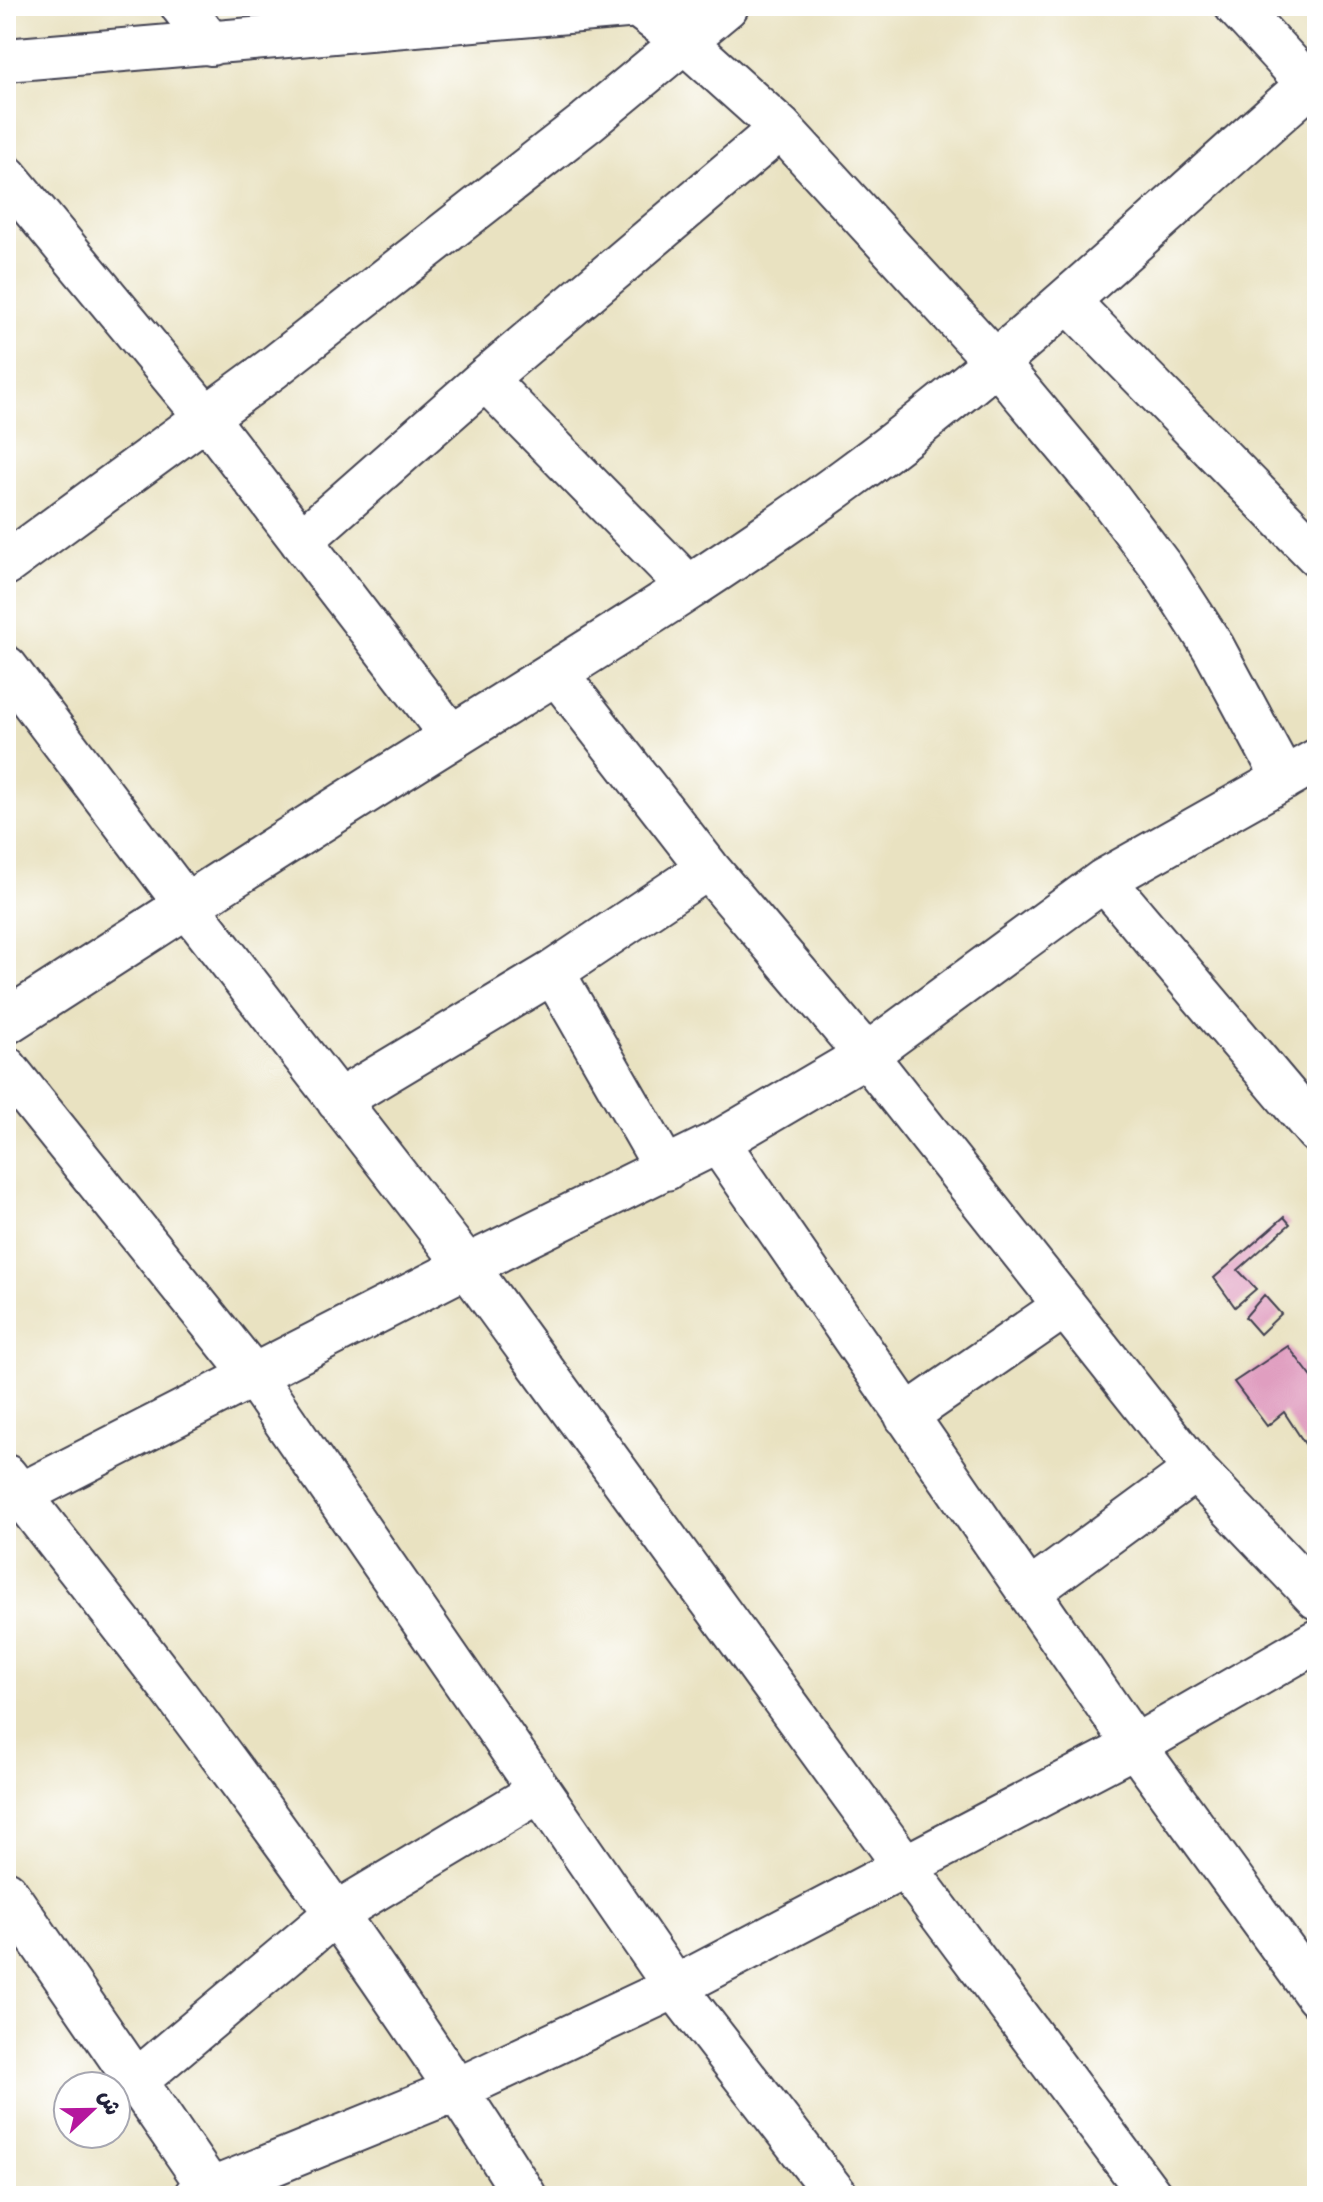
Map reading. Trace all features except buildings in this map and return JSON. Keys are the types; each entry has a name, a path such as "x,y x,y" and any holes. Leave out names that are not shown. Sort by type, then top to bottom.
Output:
{"street":[{"path":"182,6 211,44"},
{"path":"6,60 638,6 685,42 781,128 996,362 1104,491 1162,568 1213,647 1300,769 1104,880 866,1055 718,1142 253,1375 11,1491 177,1696 336,1913 458,2089 525,2196"},
{"path":"9,555 206,417 587,122 727,6"},
{"path":"6,1022 452,737 557,674 689,587 846,480 996,362 1313,82 1236,6"},
{"path":"301,541 485,379 781,128"},
{"path":"6,176 206,417 452,737"},
{"path":"1068,301 1317,555"},
{"path":"485,379 689,587"},
{"path":"6,667 467,1266 904,1865 1151,2196"},
{"path":"557,674 708,868 866,1055 1195,1470 1317,1598"},
{"path":"338,1101 553,972 708,868"},
{"path":"1104,880 1317,1132"},
{"path":"553,972 666,1169"},
{"path":"6,1068 253,1375 675,1987 837,2196"},
{"path":"718,1142 1135,1746 1317,1996"},
{"path":"906,1416 1065,1306"},
{"path":"1029,1592 1195,1470"},
{"path":"6,1892 207,2194 458,2089 675,1987 1135,1746 1317,1641"},
{"path":"135,2082 336,1913 540,1791"}]}
